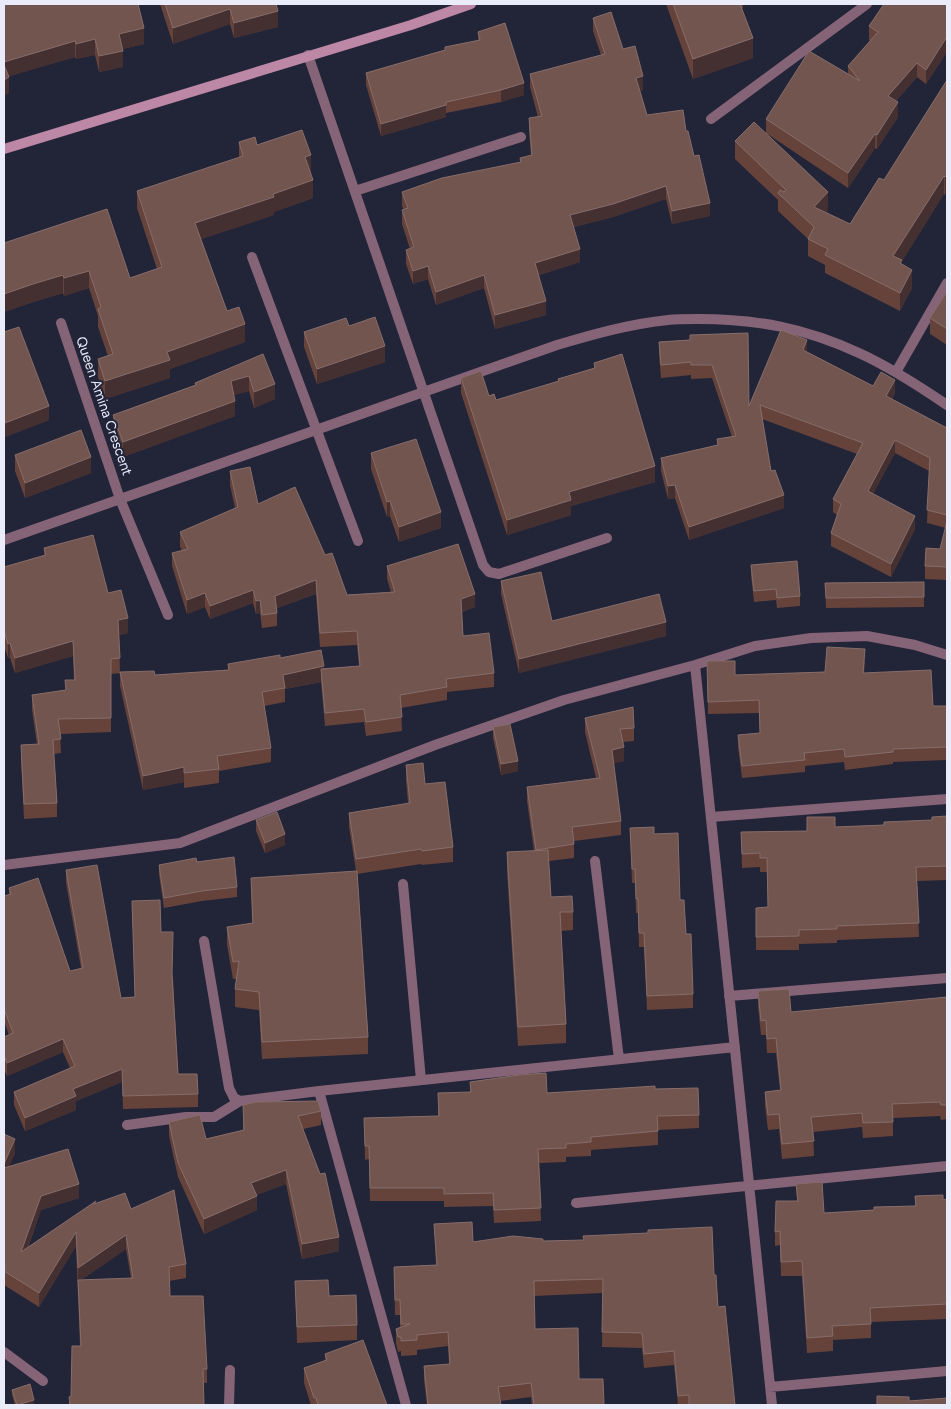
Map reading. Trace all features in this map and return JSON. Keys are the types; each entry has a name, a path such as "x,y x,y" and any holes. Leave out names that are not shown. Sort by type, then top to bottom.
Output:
{"main road":[{"path":"4,149 411,25 470,4"}],"street":[{"path":"711,119 867,4"},
{"path":"308,55 482,564 489,572 499,574 607,538"},
{"path":"355,191 521,137"},
{"path":"252,257 358,541"},
{"path":"896,372 947,283"},
{"path":"4,540 566,342 613,328 669,320 716,319 785,326 811,333 859,353 896,372 947,405"},
{"name":"Queen Amina Crescent","path":"61,323 120,499 168,614"},
{"path":"4,865 180,843 435,745 564,700 695,665 755,646 811,638 867,636 892,640 947,655"},
{"path":"695,665 772,1405"},
{"path":"711,817 947,799"},
{"path":"595,861 619,1059"},
{"path":"403,884 421,1080"},
{"path":"204,941 229,1088 234,1098 240,1102"},
{"path":"729,996 947,978"},
{"path":"127,1124 186,1117 214,1117 240,1102 319,1091 734,1047"},
{"path":"319,1091 406,1405"},
{"path":"576,1203 947,1166"},
{"path":"4,1352 43,1381"},
{"path":"229,1405 230,1370"},
{"path":"770,1388 947,1371"}],"building":[{"path":"4,4 138,4 144,28 119,34 123,51 99,56 95,39 76,44 75,41 4,62"},
{"path":"165,4 276,4 278,11 234,23 230,9 173,28"},
{"path":"673,4 740,4 753,38 693,59"},
{"path":"884,4 947,4 947,37 926,70 917,63 888,96 898,102 877,135 875,134 848,173 766,119 809,51 860,81 848,66 878,32 869,26"},
{"path":"611,12 623,49 635,46 643,76 636,78 647,115 683,110 686,131 688,131 694,156 699,155 710,203 672,211 666,186 613,204 570,215 580,249 535,263 546,301 495,315 484,275 436,292 428,266 413,271 406,250 414,247 402,210 408,208 402,192 442,178 521,162 520,158 532,155 529,118 542,116 530,74 605,54 593,18"},
{"path":"505,23 524,83 446,102 446,105 381,124 366,73 445,50 445,47 480,40 478,32"},
{"path":"4,65 9,77 4,80"},
{"path":"947,80 947,175 944,176 893,256 902,260 900,263 912,270 900,293 825,255 828,249 808,239 814,227 778,193 780,190 784,192 786,190 735,141 754,122 828,192 814,207 850,224 879,178 884,180"},
{"path":"302,130 311,155 305,157 313,180 273,194 274,197 195,223 227,311 239,307 245,324 167,352 170,360 105,381 98,359 113,354 98,309 101,307 89,271 64,278 63,275 4,294 4,243 107,209 130,278 162,267 137,191 243,156 239,142 255,137 257,145"},
{"path":"947,294 947,329 930,318"},
{"path":"375,317 385,346 317,369 304,332 346,318 349,326"},
{"path":"19,327 49,406 5,423 4,332"},
{"path":"781,330 807,340 803,350 873,386 881,372 895,380 886,396 947,428 947,515 927,510 930,458 895,440 868,491 915,516 891,564 831,533 841,504 833,499 863,443 760,405 771,471 775,470 784,495 689,527 675,485 668,486 661,458 718,445 717,439 736,436 712,365 691,365 691,362 661,365 659,342 690,340 690,335 748,333 749,406"},
{"path":"263,354 275,384 254,392 249,376 231,381 235,401 123,442 113,415 196,385 195,383"},
{"path":"622,354 655,466 569,492 571,500 507,520 461,378 481,371 489,396 494,394 496,400 595,368 594,363"},
{"path":"81,430 91,457 25,483 15,455"},
{"path":"416,439 441,512 399,527 390,501 387,502 371,453"},
{"path":"250,467 258,504 295,487 325,555 332,553 347,595 395,592 387,566 458,544 475,594 461,599 463,636 489,633 494,673 446,679 447,687 400,695 402,717 366,722 364,709 325,713 321,669 360,666 357,631 320,633 316,580 275,596 277,613 262,615 260,600 256,601 253,590 210,606 205,593 187,600 172,553 188,549 180,532 238,507 230,471"},
{"path":"947,521 947,567 925,566 926,548 940,549"},
{"path":"93,535 108,593 121,590 128,618 118,620 120,658 111,659 111,718 58,719 61,739 53,740 57,803 24,804 21,745 39,744 32,695 66,690 65,680 75,680 73,641 15,658 4,631 4,567 46,555 44,548"},
{"path":"797,561 800,596 777,598 776,589 754,591 751,565"},
{"path":"541,572 552,621 659,594 666,622 519,659 501,581"},
{"path":"924,582 924,597 826,598 825,583"},
{"path":"827,647 865,649 863,673 931,670 933,706 947,706 947,747 893,749 893,752 845,757 844,749 804,753 805,760 742,766 738,735 760,733 759,700 708,702 707,661 735,661 735,675 825,672"},
{"path":"321,650 324,666 283,675 285,688 262,692 271,748 217,756 219,769 184,773 184,767 143,776 120,672 154,671 155,675 229,670 228,664 280,655 280,658"},
{"path":"633,707 634,728 620,729 624,747 612,750 621,821 572,827 574,844 536,850 527,787 600,778 585,718"},
{"path":"510,724 518,761 501,764 493,727"},
{"path":"423,763 425,784 445,782 453,847 422,851 421,849 356,859 349,813 410,803 406,765"},
{"path":"277,812 285,834 265,843 256,820"},
{"path":"947,816 947,866 916,867 919,923 837,926 837,929 799,930 799,936 756,937 756,908 768,907 767,858 760,858 760,853 742,854 741,832 807,831 807,817 835,817 835,827 884,825 884,822 932,820 932,817"},
{"path":"654,827 654,834 678,833 680,900 684,900 686,934 691,934 693,994 647,996 644,933 639,933 638,899 636,899 635,869 632,869 630,828"},
{"path":"548,850 551,897 572,896 573,912 560,912 566,1024 518,1027 507,852"},
{"path":"234,857 237,887 164,898 159,865 196,858 197,862"},
{"path":"97,865 121,998 135,997 132,901 160,900 161,932 173,932 172,975 178,1074 197,1074 198,1094 123,1096 122,1069 73,1089 76,1096 25,1118 14,1092 75,1066 63,1039 7,1063 4,1056 4,1037 13,1033 4,1009 4,896 11,894 9,888 38,878 70,971 83,968 66,870"},
{"path":"357,871 368,1037 262,1042 259,992 235,989 239,961 233,962 227,927 253,923 251,878"},
{"path":"789,989 791,1012 947,997 947,1105 941,1105 940,1102 892,1104 893,1122 863,1123 862,1113 811,1117 814,1141 782,1144 779,1114 768,1115 765,1092 781,1090 776,1038 767,1039 766,1020 761,1021 758,991"},
{"path":"546,1073 547,1093 655,1086 655,1089 698,1088 699,1115 657,1116 658,1131 591,1137 591,1142 566,1144 566,1148 538,1149 541,1208 494,1210 493,1193 444,1194 444,1188 370,1188 369,1146 365,1146 364,1118 439,1116 438,1093 471,1092 470,1082"},
{"path":"318,1101 321,1111 298,1116 320,1174 325,1173 339,1237 302,1244 286,1170 251,1183 257,1196 204,1219 178,1163 169,1122 200,1115 206,1139 244,1130 243,1105 256,1102"},
{"path":"4,1134 15,1139 4,1164"},
{"path":"68,1149 79,1184 41,1196 21,1252 96,1201 94,1204 125,1193 131,1209 174,1190 186,1264 169,1267 170,1296 203,1296 207,1369 203,1369 204,1405 70,1405 72,1346 81,1346 78,1280 133,1278 126,1235 78,1268 76,1232 39,1293 4,1271 4,1168"},
{"path":"822,1182 824,1213 874,1210 874,1207 916,1206 915,1196 943,1195 943,1200 947,1199 947,1304 870,1308 871,1324 832,1326 833,1336 807,1338 802,1261 781,1262 780,1231 775,1232 776,1201 798,1201 796,1184"},
{"path":"472,1222 473,1242 513,1236 543,1239 543,1241 584,1240 583,1236 648,1233 648,1230 712,1227 714,1275 716,1275 718,1307 725,1306 735,1405 689,1405 689,1395 678,1396 674,1351 644,1354 642,1333 602,1332 603,1279 534,1281 535,1329 578,1328 579,1379 603,1379 604,1405 534,1405 531,1383 498,1387 501,1405 428,1405 424,1366 450,1364 448,1332 417,1335 417,1340 401,1341 401,1337 398,1337 396,1329 410,1324 401,1324 400,1300 395,1300 394,1267 437,1265 434,1224"},
{"path":"328,1280 329,1296 356,1295 357,1325 297,1327 295,1281"},
{"path":"363,1340 387,1405 318,1405 304,1368 327,1360 325,1354"},
{"path":"30,1384 34,1400 17,1405 12,1390"},
{"path":"877,1396 909,1397 909,1401 947,1398 947,1405 877,1405"}]}
